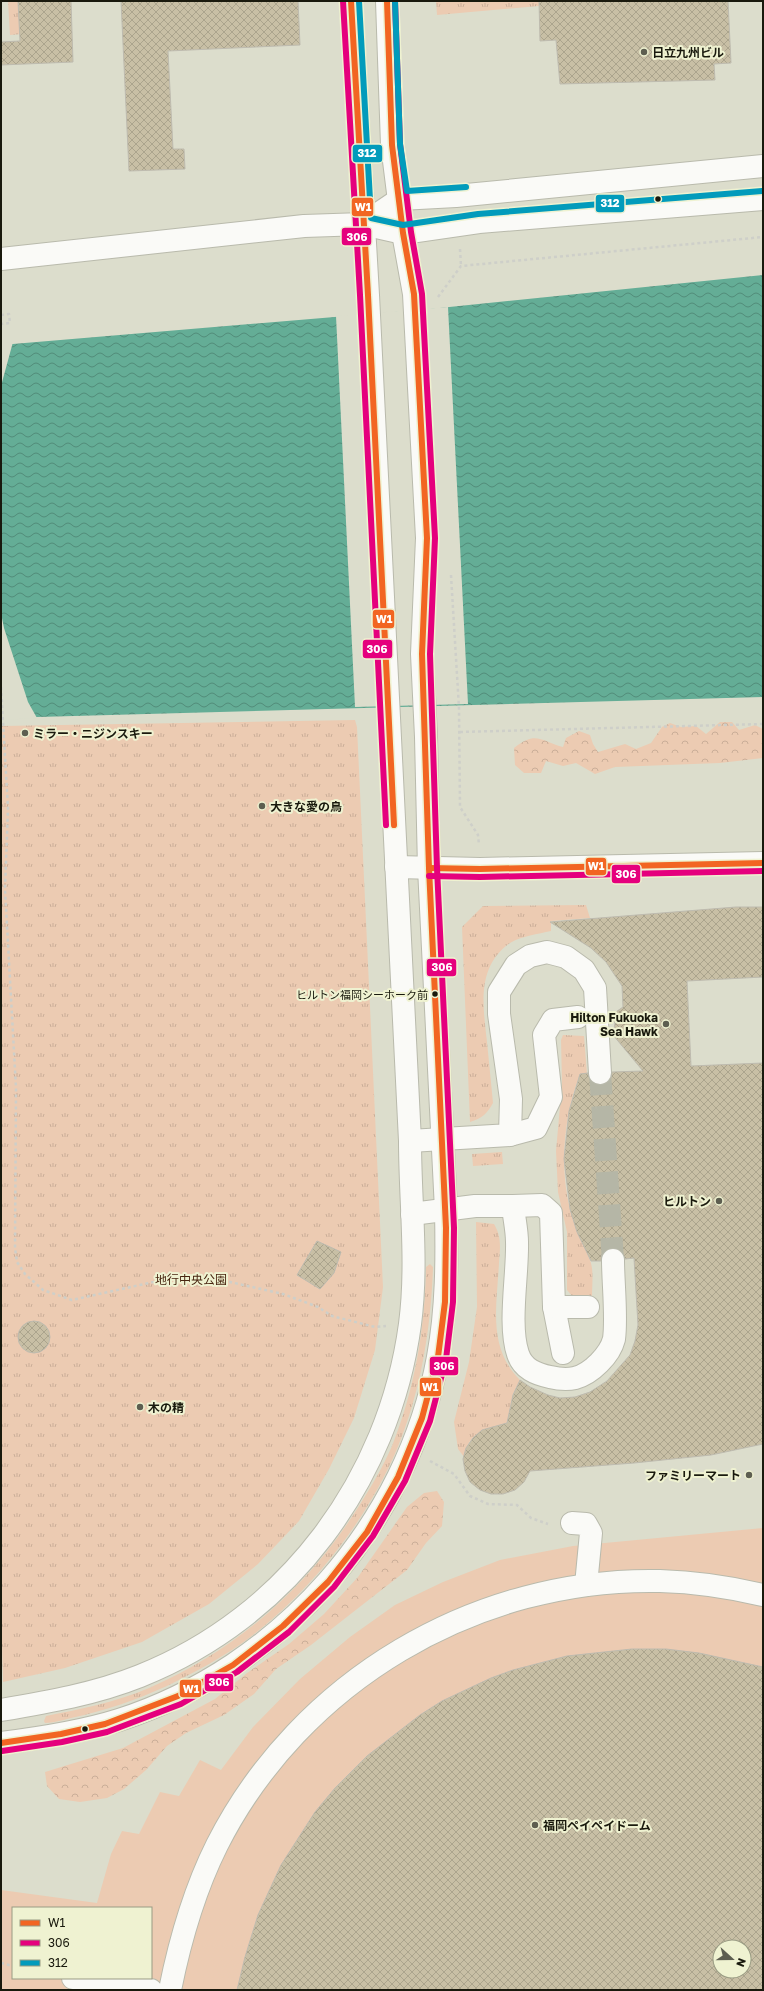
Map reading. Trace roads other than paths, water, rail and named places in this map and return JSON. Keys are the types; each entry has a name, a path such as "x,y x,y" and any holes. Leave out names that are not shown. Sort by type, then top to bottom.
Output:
{"street":[{"path":"1,1710 80,1696 142,1675 190,1651 237,1622 281,1584 306,1558 329,1528 359,1481 379,1442 391,1407 405,1354 410,1323 413,1268 410,1141 368,295 351,1"},
{"path":"1,1743 49,1737 112,1722 158,1706 208,1680 256,1649 303,1609 331,1579 356,1548 389,1498 410,1454 424,1415 438,1358 446,1306 446,1210 429,868 426,737 422,654 427,538 414,294 403,233 400,199 392,145 387,1"},
{"path":"363,224 400,199 455,196 763,166"},
{"path":"1,259 304,226 363,224 403,233 479,222 763,200"},
{"path":"396,867 480,869 763,863"},
{"path":"510,1135 511,1099 499,1014 500,992 516,965 530,956 547,952 566,957 584,970 595,988 600,1073"},
{"path":"410,1141 510,1135 536,1128 551,1097 544,1035 553,1020 578,1017"},
{"path":"412,1214 475,1206 542,1205 551,1213 554,1307 563,1353"},
{"path":"513,1206 518,1241 514,1333 518,1355 527,1368 537,1374 552,1378 574,1378 582,1376 601,1360 610,1348 614,1333 613,1260"},
{"path":"554,1307 588,1307"},
{"path":"572,1523 586,1524 591,1533 586,1585"},
{"path":"170,1990 187,1917 201,1880 237,1810 259,1778 283,1748 310,1719 339,1693 370,1669 437,1629 510,1601 548,1591 586,1585 660,1581 696,1583 733,1588 763,1595"},
{"path":"77,1979 110,1987 151,1990"}],"water":[{"path":"763,275 763,697 1,718 1,345 430,309"}],"tunnel":[{"path":"600,1073 613,1260"}],"place":[{"name":"日立九州ビル","path":"644,52"},
{"name":"ミラー・ニジンスキー","path":"25,733"},
{"name":"大きな愛の鳥","path":"262,806"},
{"name":"ヒルトン福岡シーホーク前","path":"435,994"},
{"name":"Hilton Fukuoka Sea Hawk","path":"666,1024"},
{"name":"ヒルトン","path":"719,1201"},
{"name":"木の精","path":"140,1407"},
{"name":"ファミリーマート","path":"749,1475"},
{"name":"福岡ペイペイドーム","path":"535,1825"}],"park label":[{"name":"地行中央公園","path":"191,1279"}]}
